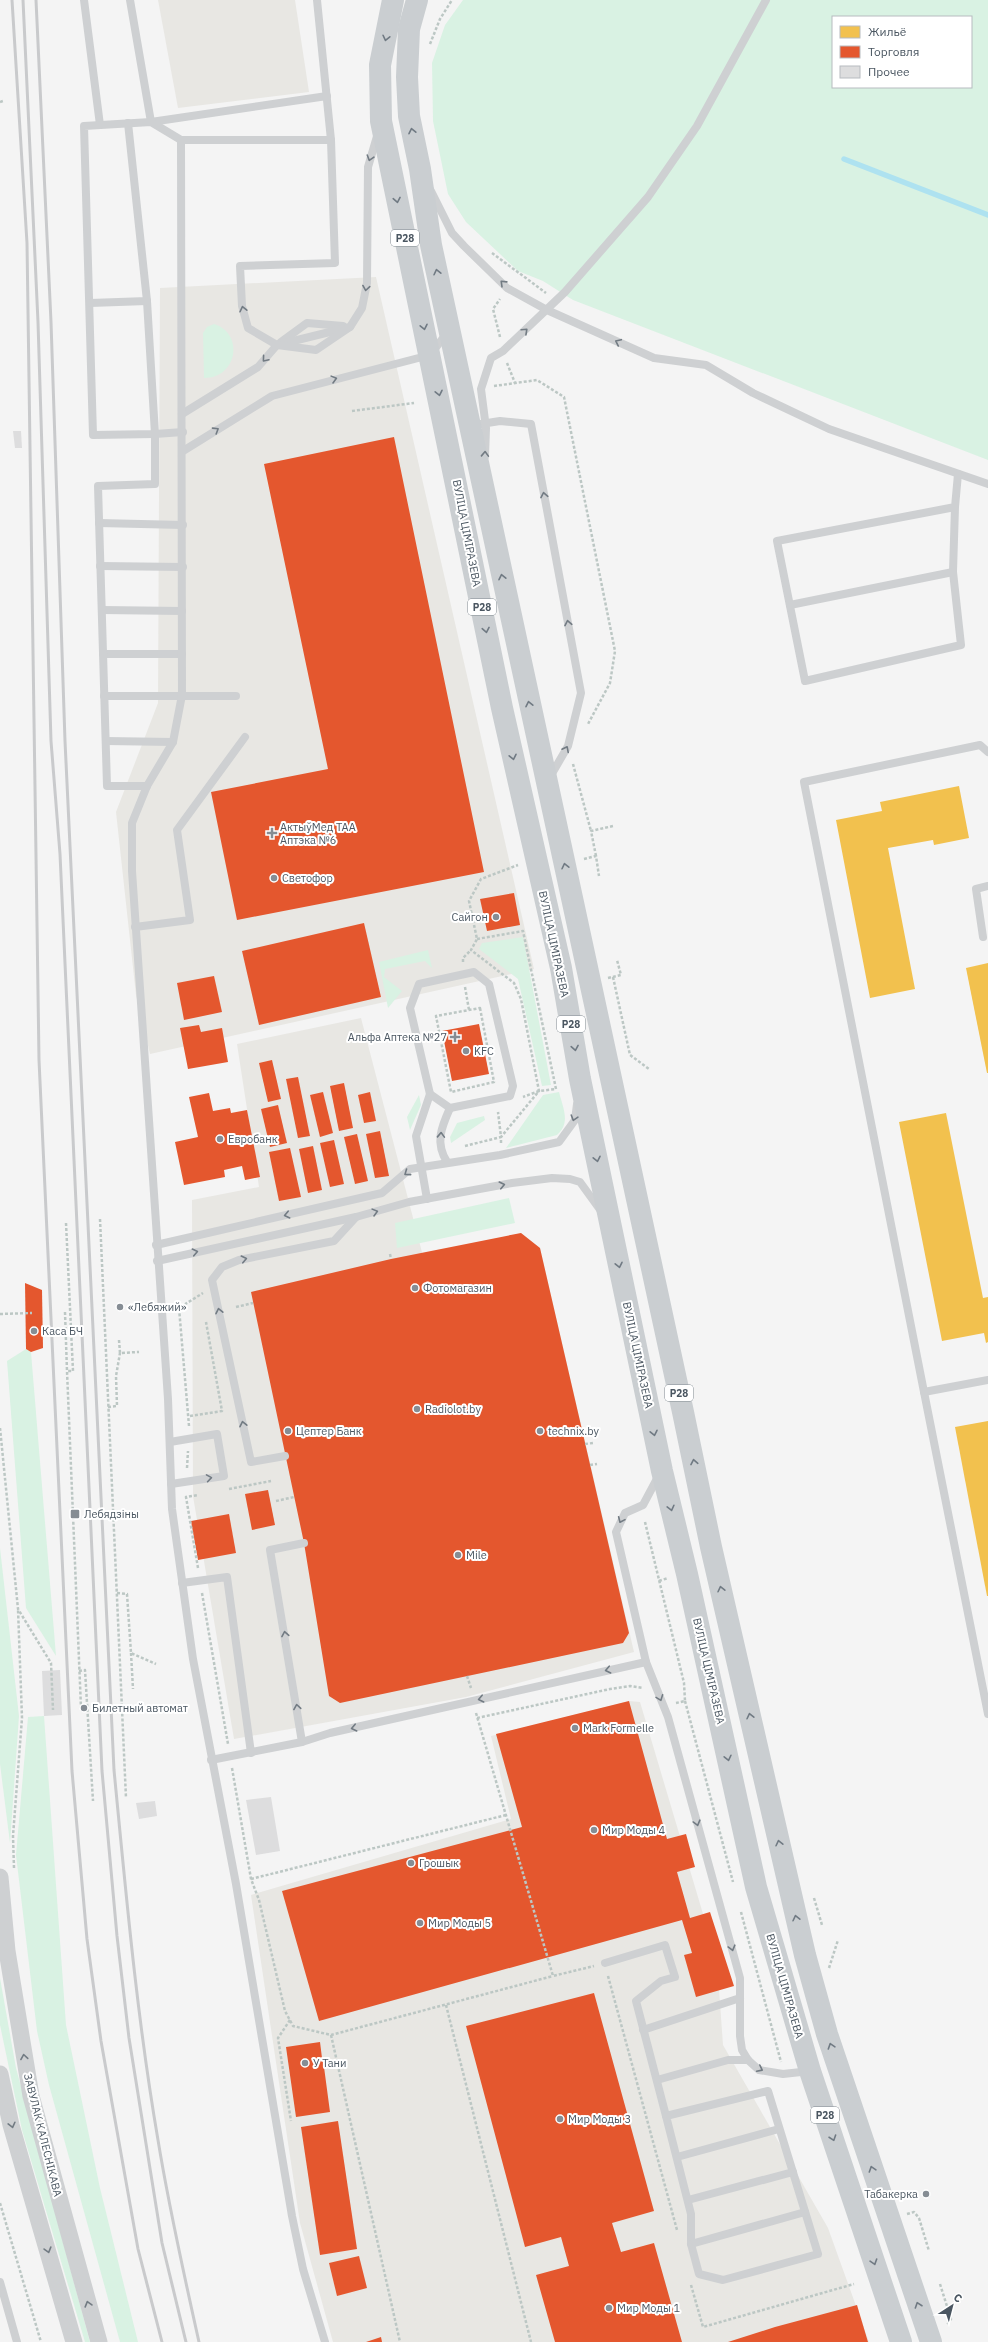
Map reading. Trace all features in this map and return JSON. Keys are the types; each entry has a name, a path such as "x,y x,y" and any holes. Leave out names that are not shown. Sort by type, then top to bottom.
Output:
{"main road":[{"name":"Р28","path":"393,0 380,66 381,121 430,355"},
{"name":"Р28","path":"417,0 410,29 407,77 409,116 420,170 431,245 450,330"},
{"path":"410,29 433,0"},
{"name":"ВУЛІЦА ЦІМІРАЗЕВА","path":"450,330 464,392 464,428 504,715 561,968 580,1079 612,1226 662,1471 687,1574 756,1887 810,2071 901,2342"},
{"name":"ВУЛІЦА ЦІМІРАЗЕВА","path":"430,355 464,428 484,492 682,1404 711,1547 805,1955 827,2034 931,2342"}],"street":[{"name":"ЗАВУЛАК КАЛЕСНІКАВА","path":"7,1874 7,1951 31,2096 99,2342"},
{"path":"0,2074 11,2125 74,2342"}],"lane":[{"path":"84,0 100,125"},
{"path":"130,0 151,122 181,140 331,140"},
{"path":"317,0 331,140 335,263 240,266 242,306 248,328 277,345 316,350 350,327 362,308 367,283 368,167 381,121"},
{"path":"464,428 481,389 491,358 503,351 557,300 648,197 693,132 766,0"},
{"path":"182,432 93,435 84,126 151,122 327,96"},
{"path":"128,123 147,301 155,434 155,484 98,486 100,566 107,786 147,786"},
{"path":"181,140 183,450 182,695 173,742 147,786 132,823 132,871 135,927 170,1442 172,1509 193,1658 211,1760 236,1884 292,2216 304,2269 325,2342"},
{"path":"420,170 452,233 508,288 547,310 654,358 706,365 753,393 829,429 988,484"},
{"path":"90,303 147,301"},
{"path":"182,414 258,367 277,345 308,323 350,327"},
{"path":"277,345 350,327"},
{"path":"183,450 272,396 430,355 450,330"},
{"path":"464,428 500,421 531,424 581,693 568,746 547,783"},
{"path":"955,506 777,541 805,681 961,645 953,572 955,506 958,474"},
{"path":"99,523 183,525"},
{"path":"100,566 182,567"},
{"path":"790,605 953,572"},
{"path":"102,610 182,611"},
{"path":"103,654 182,654"},
{"path":"104,696 236,696"},
{"path":"135,927 190,920 177,830 245,737"},
{"path":"106,741 173,742"},
{"path":"988,752 980,745 804,782 988,1714"},
{"path":"983,937 976,889 988,886"},
{"path":"427,1199 416,1136 430,1094 410,1008 419,984 474,972 489,984 513,1086 510,1096 450,1108 430,1094"},
{"path":"156,1245 382,1193 410,1169 447,1162 500,1155 559,1142 575,1120 580,1079"},
{"path":"447,1162 441,1152 440,1131 450,1108"},
{"path":"157,1260 356,1217 427,1199 512,1183 552,1178 570,1179 580,1182 612,1226"},
{"path":"285,1456 251,1462 212,1280 222,1267 239,1260 334,1240 356,1217"},
{"path":"924,1392 988,1380"},
{"path":"170,1442 217,1434 224,1476 171,1484"},
{"path":"662,1471 642,1506 624,1513 616,1532 646,1662 672,1733 740,1978 740,2036 742,2050 748,2060 759,2070 772,2074 810,2071"},
{"path":"302,1742 292,1672 270,1550 304,1543"},
{"path":"182,1583 227,1577 251,1753"},
{"path":"211,1760 230,1758 302,1742 330,1733 646,1662"},
{"path":"605,1963 665,1945 675,1977 662,1981 636,2001 644,2030 666,2116 688,2200 691,2214 691,2244 699,2274 723,2280 818,2254 768,2091 666,2116"},
{"path":"644,2030 740,1998"},
{"path":"657,2080 728,2060 748,2060"},
{"path":"677,2157 779,2129"},
{"path":"688,2200 793,2172"},
{"path":"691,2244 805,2212"},
{"path":"0,2282 17,2342"}],"path":[{"path":"428,50 440,19 452,0"},
{"path":"488,250 557,300"},
{"path":"515,383 503,351 493,309 518,273"},
{"path":"492,387 537,380 564,397 615,651 610,683 585,729"},
{"path":"352,410 414,403"},
{"path":"571,756 591,831 599,876"},
{"path":"591,831 613,826"},
{"path":"579,861 596,856"},
{"path":"477,939 523,931 556,1089 539,1091"},
{"path":"604,979 621,975 617,960"},
{"path":"613,977 630,1055 649,1069"},
{"path":"480,1008 494,1082 451,1092 436,1016 480,1008"},
{"path":"100,1219 126,1798"},
{"path":"66,1222 73,1371 67,1371"},
{"path":"390,1254 390,1259"},
{"path":"204,1300 203,1293 179,1308 190,1416 186,1497 252,1879 259,1900 285,2011 293,2026 331,2035 605,1963 678,2236"},
{"path":"236,1306 254,1303"},
{"path":"65,1312 81,1708"},
{"path":"0,1314 32,1313"},
{"path":"190,1416 222,1411 205,1314"},
{"path":"108,1407 117,1406 116,1376 120,1353 119,1340"},
{"path":"120,1353 139,1352"},
{"path":"0,1428 18,1609 22,1718 13,1836 7,1874"},
{"path":"585,1444 593,1443"},
{"path":"590,1465 597,1464"},
{"path":"224,1490 271,1481"},
{"path":"186,1497 201,1494"},
{"path":"276,1502 294,1497"},
{"path":"117,1593 127,1594 133,1689"},
{"path":"18,1609 50,1663 53,1710"},
{"path":"131,1653 156,1664"},
{"path":"79,1670 85,1670 93,1801"},
{"path":"467,1676 470,1685"},
{"path":"477,1718 553,1976"},
{"path":"236,1884 506,1815"},
{"path":"814,1898 822,1925"},
{"path":"828,1971 838,1940"},
{"path":"446,2005 531,2342"},
{"path":"290,2020 278,2038 292,2125"},
{"path":"331,2035 400,2342"},
{"path":"0,2203 41,2342"},
{"path":"903,2215 914,2212 919,2218 929,2251"},
{"path":"691,2282 703,2327 854,2284"},
{"path":"940,2284 951,2319"}],"shaded area":[{"path":"158,0 295,0 309,92 178,108"},
{"path":"376,277 534,969 150,1054 136,995 116,812 158,703 160,288"},
{"path":"361,1018 424,1260 521,1233 540,1248 634,1652 466,1697 234,1739 193,1496 192,1200 259,1187 237,1044"},
{"path":"629,1701 640,1702 717,1961 723,2045 828,2228 869,2342 333,2342 300,2223 251,1895 511,1819 491,1736"}],"green space":[{"path":"463,0 988,0 988,460 573,300 543,281 518,271 466,222 448,194 433,121 432,63 445,25"},
{"path":"214,324 224,329 230,336 233,345 233,354 230,363 224,371 215,376 204,378 203,333 207,327"},
{"path":"523,937 551,1085 542,1086 518,979 479,949 482,943"},
{"path":"428,950 432,968 425,961 385,969 384,977 402,991 388,1008 379,962"},
{"path":"559,1092 564,1109 565,1120 564,1125 557,1135 506,1148 543,1095"},
{"path":"419,1095 421,1105 410,1130 407,1117"},
{"path":"484,1116 485,1120 451,1143 450,1137 457,1123"},
{"path":"509,1198 515,1223 397,1248 395,1223"},
{"path":"26,1349 31,1352 56,1656 26,1608 7,1361"},
{"path":"0,1548 19,1716 10,1843 0,1764"},
{"path":"44,1716 66,2025 100,2188 138,2342 120,2342 49,2085 37,2031 16,1855 28,1717"},
{"path":"0,1978 16,2068 90,2342 85,2342 22,2130 0,2025"}],"building: Жильё":[{"path":"959,786 969,838 934,845 933,840 888,848 915,989 870,998 836,820 882,811 880,802"},
{"path":"988,963 988,1073 987,1073 966,968"},
{"path":"946,1113 983,1298 988,1297 988,1342 986,1343 984,1333 942,1341 899,1122"},
{"path":"988,1421 988,1596 987,1596 955,1427"}],"building: Торговля":[{"path":"394,437 484,872 237,920 211,792 328,769 264,464"},
{"path":"514,893 520,925 487,931 480,899"},
{"path":"364,923 381,997 259,1025 242,951"},
{"path":"214,976 222,1012 184,1020 177,983"},
{"path":"479,1024 489,1074 452,1081 442,1031"},
{"path":"199,1025 201,1032 222,1028 228,1062 188,1069 180,1028"},
{"path":"272,1060 281,1099 268,1102 259,1063"},
{"path":"298,1077 310,1136 298,1138 286,1079"},
{"path":"344,1083 353,1128 339,1131 330,1086"},
{"path":"323,1092 333,1133 320,1137 310,1095"},
{"path":"370,1092 376,1121 364,1123 358,1095"},
{"name":"Евробанк","path":"209,1093 213,1111 230,1108 231,1113 247,1110 260,1177 245,1180 242,1166 224,1170 225,1177 184,1185 175,1142 198,1137 189,1097"},
{"path":"278,1105 287,1143 270,1147 261,1109"},
{"path":"380,1131 389,1176 375,1178 366,1134"},
{"path":"357,1134 368,1181 355,1184 344,1137"},
{"path":"334,1140 344,1184 330,1187 320,1143"},
{"path":"313,1146 322,1190 308,1193 299,1149"},
{"path":"290,1148 301,1197 279,1201 269,1152"},
{"path":"521,1233 540,1248 629,1633 623,1643 340,1703 329,1696 304,1543 251,1292 391,1259"},
{"name":"Каса БЧ","path":"25,1283 42,1290 43,1348 31,1352 26,1349"},
{"path":"268,1490 275,1525 252,1530 245,1494"},
{"path":"229,1514 236,1553 198,1560 191,1521"},
{"path":"629,1701 667,1839 686,1834 695,1867 677,1872 690,1918 710,1912 734,1986 696,1997 684,1955 692,1953 682,1920 319,2021 282,1891 522,1827 496,1734"},
{"name":"Мир Моды 3","path":"594,1993 654,2211 612,2223 621,2252 654,2243 682,2342 555,2342 536,2275 569,2266 561,2237 525,2247 466,2026"},
{"path":"320,2042 322,2058 327,2057 329,2067 324,2067 330,2112 296,2117 286,2047"},
{"path":"338,2121 357,2249 320,2255 301,2127"},
{"path":"359,2256 367,2288 337,2296 329,2263"},
{"path":"857,2305 868,2342 728,2342 775,2327"},
{"path":"381,2337 382,2342 366,2342"}],"building: Прочее":[{"path":"13,431 21,431 22,448 15,448"},
{"path":"60,1670 62,1715 44,1716 42,1671"},
{"path":"271,1797 280,1851 256,1855 246,1800"},
{"path":"155,1801 157,1816 139,1819 136,1803"}],"waterway":[{"path":"844,159 988,215"}],"railway":[{"path":"12,0 27,243 39,1060 72,1771 87,1939 101,2041 138,2249 162,2342"},
{"path":"23,0 38,322 51,741 60,854 102,1771 117,1936 129,2038 162,2243 186,2342"},
{"path":"36,0 51,322 65,741 114,1770 144,2048 162,2165 182,2267 199,2342"}],"place":[{"name":"АктыўМед ТАА Аптэка №6","path":"272,833"},
{"name":"Светофор","path":"274,878"},
{"name":"Сайгон","path":"496,917"},
{"name":"Альфа Аптека №27","path":"455,1037"},
{"name":"KFC","path":"466,1051"},
{"name":"Евробанк","path":"220,1139"},
{"name":"Фотомагазин","path":"415,1288"},
{"name":"«Лебяжий»","path":"120,1307"},
{"name":"Каса БЧ","path":"34,1331"},
{"name":"Radiolot.by","path":"417,1409"},
{"name":"Цептер Банк","path":"288,1431"},
{"name":"technix.by","path":"540,1431"},
{"name":"Лебядзіны","path":"75,1514"},
{"name":"Mile","path":"458,1555"},
{"name":"Билетный автомат","path":"84,1708"},
{"name":"Mark Formelle","path":"575,1728"},
{"name":"Мир Моды 4","path":"594,1830"},
{"name":"Грошык","path":"411,1863"},
{"name":"Мир Моды 5","path":"420,1923"},
{"name":"У Тани","path":"305,2063"},
{"name":"Мир Моды 3","path":"560,2119"},
{"name":"Табакерка","path":"926,2194"},
{"name":"Мир Моды 1","path":"609,2308"}]}
